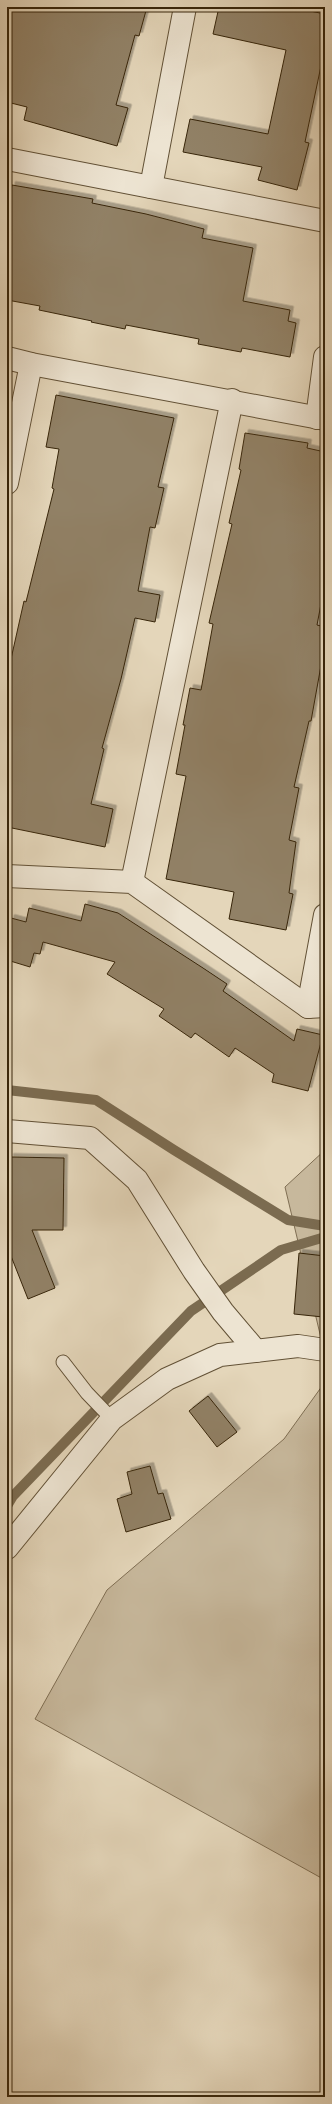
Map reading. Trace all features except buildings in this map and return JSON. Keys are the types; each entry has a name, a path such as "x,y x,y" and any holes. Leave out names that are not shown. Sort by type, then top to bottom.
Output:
{"street":[{"path":"151,187 185,7"},
{"path":"7,159 325,221"},
{"path":"7,358 31,364 232,400 321,419 325,357"},
{"path":"7,483 31,364"},
{"path":"132,882 232,400"},
{"path":"7,876 132,882 317,1006 325,915"},
{"path":"7,1131 90,1138 137,1180 194,1271 223,1312 256,1351"},
{"path":"7,1548 107,1414 167,1379 220,1355 298,1346 325,1350"}],"lane":[{"path":"63,1362 87,1393 107,1414"}],"shaded area":[{"path":"325,1150 325,1355 285,1187"},
{"path":"325,1382 325,1880 35,1719 107,1590 284,1439"}],"waterway":[{"path":"7,1090 96,1100 288,1220 325,1226"},
{"path":"7,1506 13,1496 191,1311 281,1250 325,1237"}]}
